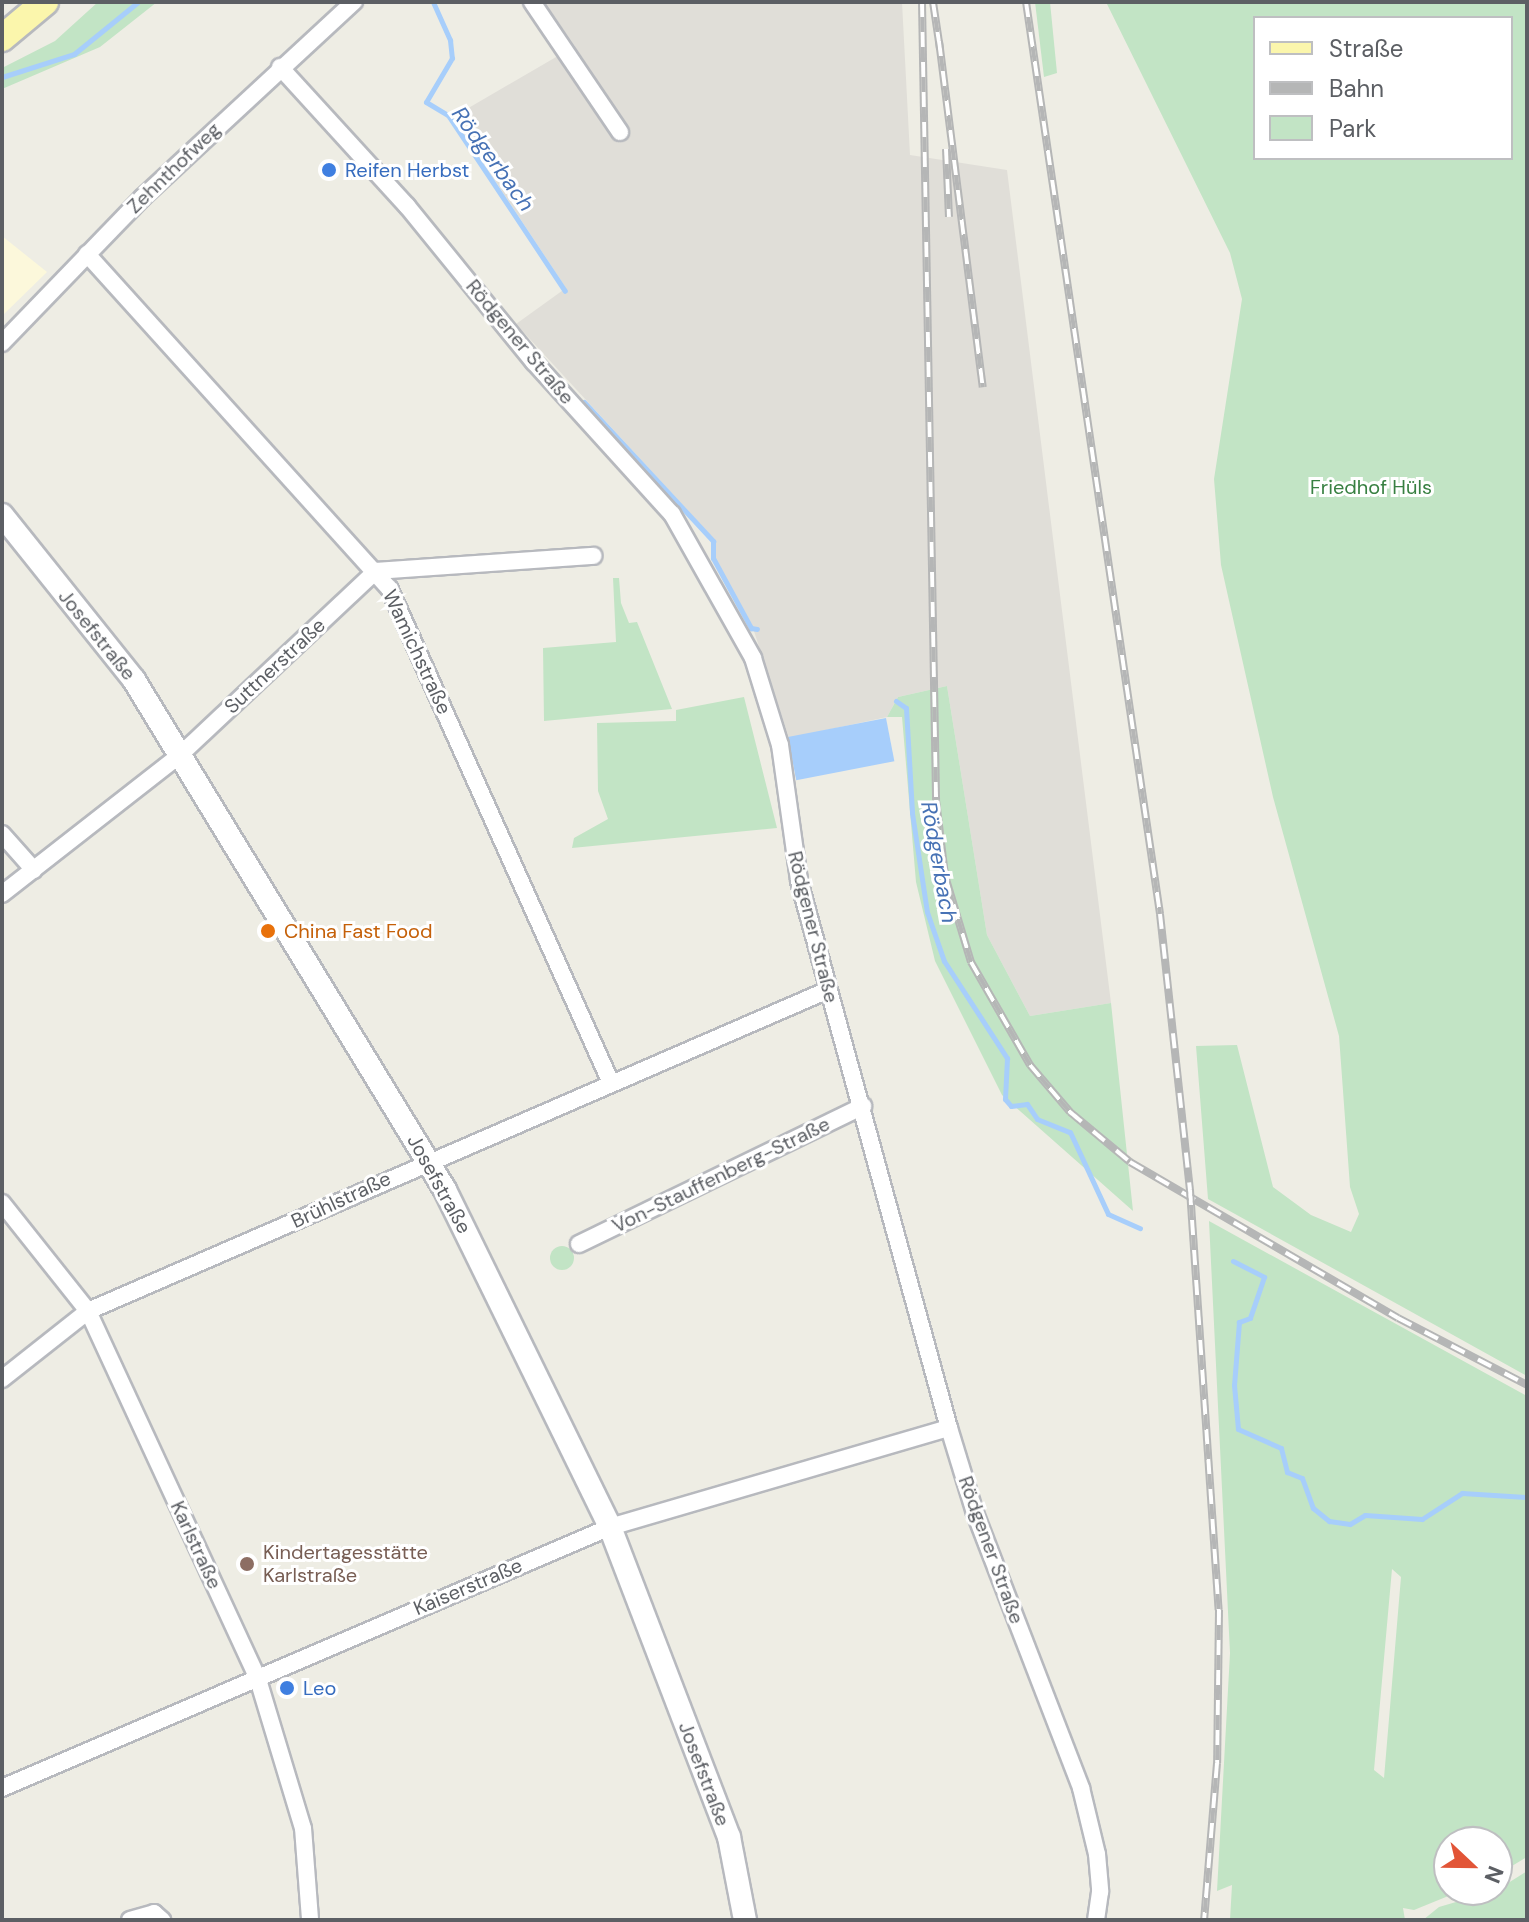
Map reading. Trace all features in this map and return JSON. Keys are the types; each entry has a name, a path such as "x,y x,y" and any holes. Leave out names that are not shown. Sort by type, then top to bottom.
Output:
{"main road":[{"path":"4,34 45,2"}],"street":[{"name":"Zehnthofweg","path":"2,343 87,254 280,67 354,2"},
{"path":"532,2 620,132"},
{"name":"Rödgener Straße","path":"280,67 407,206 534,362 672,514 692,543 767,694 780,745 799,881 949,1428 975,1513 1081,1788 1097,1854 1100,1892 1096,1920"},
{"name":"Wamichstraße","path":"87,254 389,588 611,1083"},
{"name":"Josefstraße","path":"2,515 134,680 427,1160 497,1290 610,1527 729,1837 745,1920"},
{"path":"376,571 593,556"},
{"name":"Suttnerstraße","path":"2,894 181,754 376,571"},
{"path":"2,834 34,870"},
{"name":"Brühlstraße","path":"2,1379 88,1311 427,1160 828,990"},
{"name":"Von-Stauffenberg-Straße","path":"579,1244 863,1106"},
{"name":"Karlstraße","path":"2,1203 88,1311 257,1676 303,1828 310,1920"},
{"name":"Kaiserstraße","path":"2,1788 610,1527 949,1428"},
{"path":"130,1920 154,1913 162,1920"}],"shaded area":[{"path":"544,2 902,2 910,155 1007,170 1111,1003 1030,1016 987,935 947,686 898,697 887,717 789,738 752,625 715,558 715,540 516,324 566,288 453,117 575,46"},
{"path":"2,236 47,272 2,316"}],"green space":[{"path":"98,2 157,2 100,47 2,89 2,68 55,41"},
{"path":"1035,2 1050,2 1057,73 1044,77"},
{"name":"Friedhof Hüls","path":"1106,2 1527,2 1527,1376 1208,1199 1196,1046 1237,1045 1273,1187 1311,1215 1351,1232 1359,1214 1350,1187 1339,1036 1273,797 1221,565 1214,479 1242,299 1230,253"},
{"path":"613,578 619,578 621,603 629,623 637,622 672,709 544,721 543,648 616,642"},
{"path":"947,686 987,935 1030,1016 1111,1003 1133,1211 1002,1095 935,961 916,882 902,717 887,717 898,697"},
{"path":"744,697 777,828 572,848 574,838 608,819 598,791 597,723 676,721 676,710"},
{"path":"1209,1221 1527,1396 1527,1857 1513,1865 1513,1826 1433,1826 1433,1902 1414,1910 1403,1908 1405,1920 1230,1920 1232,1885 1217,1891 1230,1653","holes":["1392,1569 1401,1577 1384,1778 1374,1770"]},
{"path":"562,1246 571,1249 574,1258 571,1267 562,1270 553,1267 550,1258 553,1249"},
{"path":"1527,1871 1527,1920 1423,1920 1442,1906 1513,1906 1513,1880"}],"water":[{"path":"886,718 894,761 796,780 788,737"}],"waterway":[{"name":"Rödgerbach","path":"2,77 74,54 138,2"},
{"name":"Rödgerbach","path":"433,2 450,40 452,58 426,102 448,115 565,291"},
{"name":"Rödgerbach","path":"584,402 713,541 713,558 751,628 757,629"},
{"name":"Rödgerbach","path":"896,701 906,708 912,813 927,912 944,961 1007,1058 1005,1099 1011,1106 1027,1104 1037,1119 1070,1132 1108,1214 1140,1228"},
{"name":"Rödgerbach","path":"1233,1261 1264,1277 1250,1318 1239,1322 1234,1385 1238,1429 1281,1448 1287,1472 1302,1478 1313,1508 1329,1521 1350,1524 1365,1515 1422,1519 1462,1493 1527,1497"}],"railway":[{"path":"922,2 936,800 945,876 971,962 1030,1065 1070,1112 1130,1162 1398,1318 1527,1385"},
{"path":"933,2 940,49"},
{"path":"1026,2 1160,914 1190,1190 1219,1610 1217,1763 1204,1920"},
{"path":"939,41 983,387"},
{"path":"946,149 949,217"}],"place":[{"name":"Reifen Herbst","path":"329,170"},
{"name":"China Fast Food","path":"268,931"},
{"name":"Kindertagesstätte Karlstraße","path":"247,1564"},
{"name":"Leo","path":"287,1688"}]}
